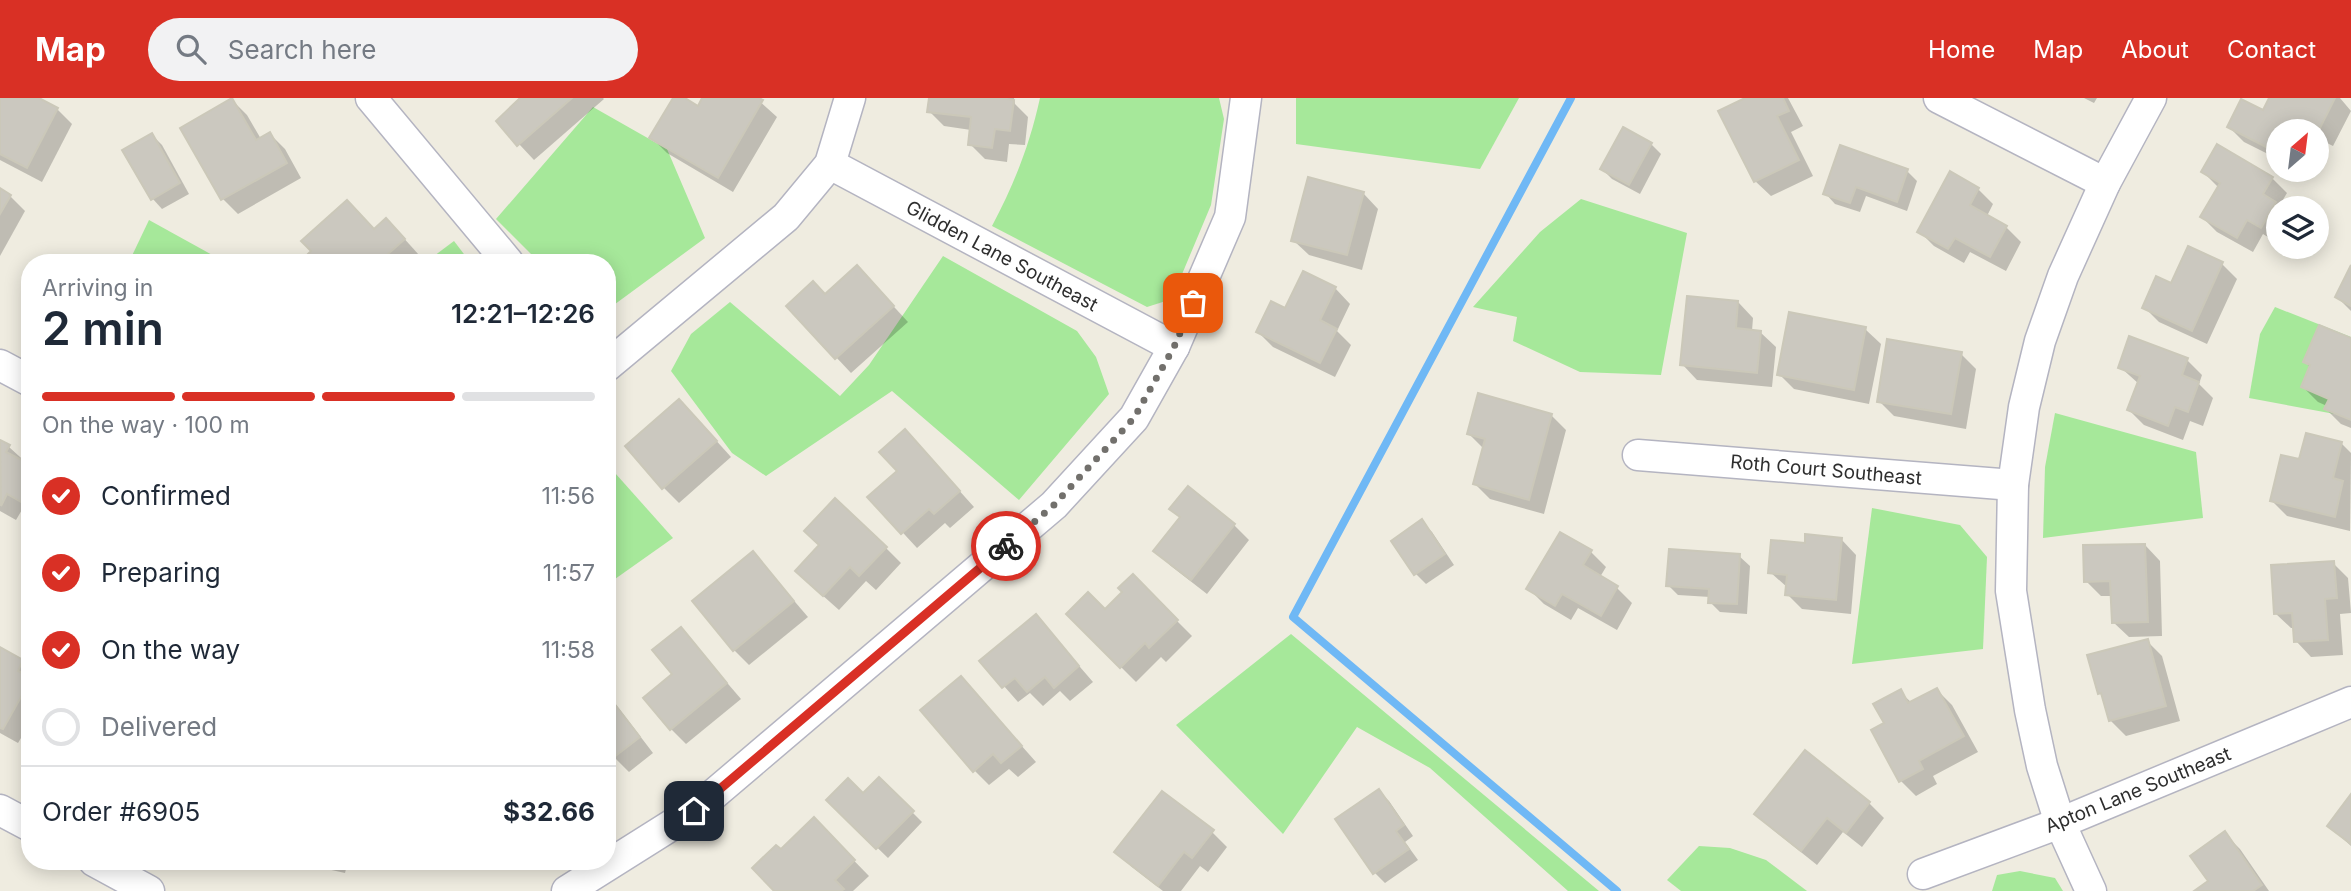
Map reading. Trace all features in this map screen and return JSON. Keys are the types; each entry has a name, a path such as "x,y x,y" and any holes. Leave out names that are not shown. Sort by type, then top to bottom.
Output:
{"street":[{"path":"371,98 501,254"},
{"path":"616,359 786,218 830,164 850,98"},
{"path":"616,860 694,811 1054,505 1134,418 1174,347 1230,217 1246,98"},
{"path":"1939,98 2105,183"},
{"path":"2091,891 2060,823 2042,766 2032,721 2011,591 2013,485 2024,407 2040,341 2063,276 2105,183 2151,98"},
{"name":"Glidden Lane Southeast","path":"830,164 1174,347"},
{"path":"0,365 21,376"},
{"name":"Roth Court Southeast","path":"1639,454 2013,485"},
{"name":"Apton Lane Southeast","path":"1923,874 2060,823 2351,702"},
{"path":"0,810 21,821"},
{"path":"110,870 149,891"},
{"path":"567,891 600,870"}],"green space":[{"path":"1040,98 1219,98 1224,119 1211,205 1169,300 1147,307 992,226 1020,164"},
{"path":"1296,98 1519,98 1480,169 1296,144"},
{"path":"593,107 667,149 705,238 616,303 616,254 531,254 496,219"},
{"path":"1581,199 1687,233 1661,375 1580,372 1513,341 1517,317 1473,307 1540,232"},
{"path":"149,220 211,254 133,254"},
{"path":"454,241 464,254 437,254"},
{"path":"943,256 1077,331 1096,357 1109,394 1019,500 892,391 766,476 732,453 671,371 691,334 730,302 840,396 869,365"},
{"path":"2275,307 2351,337 2351,417 2249,398 2260,334"},
{"path":"2055,413 2196,452 2203,518 2043,538 2045,467"},
{"path":"616,474 673,538 616,578"},
{"path":"1872,508 1960,525 1987,557 1983,649 1852,664"},
{"path":"1291,634 1599,891 1568,891 1430,768 1357,727 1283,834 1176,725"},
{"path":"1699,846 1730,848 1766,860 1807,891 1681,891 1667,880"},
{"path":"2020,871 2055,878 2063,891 1992,891 1997,875"}],"building":[{"path":"0,98 39,98 58,108 27,168 0,154"},
{"path":"232,98 256,140 270,132 287,163 221,200 180,128"},
{"path":"520,98 572,98 517,146 496,121"},
{"path":"673,98 685,98 698,106 702,98 763,100 718,178 649,138"},
{"path":"929,98 1014,100 1010,131 995,129 992,148 968,145 971,117 927,112"},
{"path":"1745,98 1783,98 1789,111 1777,116 1799,160 1754,182 1718,111"},
{"path":"2269,98 2335,98 2324,119 2266,119 2266,147 2227,127 2241,99 2263,110"},
{"path":"1623,127 1652,143 1629,185 1600,169"},
{"path":"152,133 180,183 151,200 122,150"},
{"path":"2217,144 2266,173 2266,182 2270,182 2263,194 2266,196 2266,219 2261,228 2247,220 2237,238 2200,217 2220,183 2201,172"},
{"path":"1840,145 1908,169 1897,202 1856,187 1850,203 1823,194"},
{"path":"1950,171 1979,188 1970,205 2007,226 1990,257 1955,238 1948,249 1917,232"},
{"path":"1308,177 1364,192 1347,255 1291,241"},
{"path":"0,188 11,195 0,214"},
{"path":"347,200 374,229 386,218 405,239 388,254 308,254 311,251 301,241"},
{"path":"2188,246 2223,262 2192,331 2142,308 2156,276 2171,283"},
{"path":"857,265 894,306 835,359 786,306 813,281 825,294"},
{"path":"2351,265 2351,306 2335,297"},
{"path":"1303,271 1336,287 1320,320 1337,329 1320,363 1256,332 1271,301 1285,308"},
{"path":"1687,296 1738,301 1736,328 1761,331 1757,373 1680,365"},
{"path":"1789,312 1866,327 1854,390 1777,375"},
{"path":"2319,325 2351,338 2351,420 2324,409 2329,399 2301,387 2310,365 2303,362"},
{"path":"2129,336 2188,358 2182,375 2199,382 2188,412 2175,407 2168,426 2127,410 2140,376 2118,368"},
{"path":"1887,339 1962,352 1951,414 1877,402"},
{"path":"1478,393 1552,414 1529,500 1473,484 1485,439 1467,434"},
{"path":"679,399 717,441 662,489 625,446"},
{"path":"905,429 960,491 934,514 929,509 901,534 867,497 897,471 879,452"},
{"path":"2306,433 2342,442 2333,478 2343,481 2335,517 2270,501 2281,455 2299,459"},
{"path":"0,440 10,445 6,452 21,460 21,502 7,494 1,506"},
{"path":"1188,486 1235,524 1191,580 1153,551 1180,517 1169,509"},
{"path":"835,498 887,547 859,576 850,567 823,596 795,571 819,545 804,531"},
{"path":"1422,519 1445,554 1414,575 1391,541"},
{"path":"1560,532 1592,550 1583,565 1618,586 1601,616 1562,594 1555,606 1526,589"},
{"path":"1805,534 1842,538 1836,600 1785,595 1787,575 1768,573 1771,540 1805,543"},
{"path":"2145,544 2148,622 2112,623 2110,581 2084,582 2083,545"},
{"path":"1669,549 1740,554 1737,604 1708,603 1709,589 1666,586"},
{"path":"753,551 794,601 733,651 692,601"},
{"path":"2334,561 2337,598 2325,599 2328,640 2294,642 2292,613 2274,614 2271,565"},
{"path":"1133,574 1178,620 1149,648 1145,643 1120,668 1066,614 1088,592 1105,609 1122,592 1118,588"},
{"path":"1036,614 1079,666 1054,688 1045,677 1027,692 1015,678 1002,688 979,661"},
{"path":"681,627 727,683 670,730 643,698 672,674 652,650"},
{"path":"2148,639 2166,706 2109,721 2087,655"},
{"path":"0,647 21,659 18,671 21,672 21,697 3,729 0,728"},
{"path":"961,676 1022,746 1001,763 993,754 973,772 920,710"},
{"path":"1937,688 1964,736 1919,761 1923,769 1899,782 1871,730 1884,723 1873,704 1901,689 1908,703"},
{"path":"616,706 640,737 616,756"},
{"path":"1805,750 1870,802 1846,833 1827,818 1801,851 1754,814"},
{"path":"879,777 914,811 876,849 826,800 848,778 863,793"},
{"path":"1379,789 1404,825 1396,831 1409,849 1373,874 1335,819"},
{"path":"1162,791 1214,830 1192,858 1184,852 1158,886 1114,852"},
{"path":"2351,794 2351,844 2327,826"},
{"path":"814,817 855,860 835,880 844,889 774,891 752,868 776,845 781,849"},
{"path":"2225,831 2262,885 2253,891 2194,891 2208,881 2190,856"}],"waterway":[{"path":"1571,98 1293,617 1617,891"}],"way so far":[{"path":"1006,546 1054,505 1134,418 1174,347 1193,303"}],"route":[{"path":"694,811 1006,546"}]}
